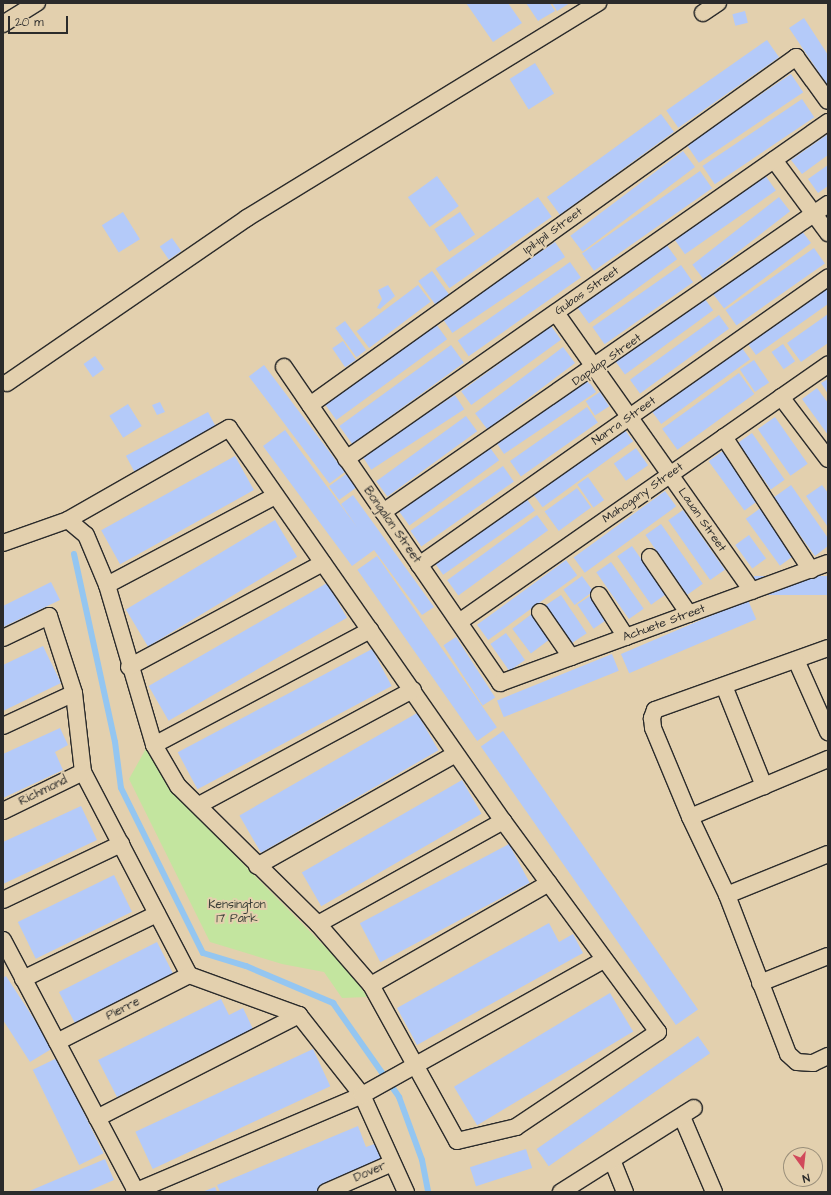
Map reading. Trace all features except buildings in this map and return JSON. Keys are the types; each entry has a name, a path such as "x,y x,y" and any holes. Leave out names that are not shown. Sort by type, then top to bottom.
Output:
{"street":[{"path":"3,24 37,3"},
{"path":"7,383 247,218 598,3"},
{"path":"703,13 718,3"},
{"name":"Ipil-Ipil Street","path":"310,405 796,57 828,101"},
{"name":"Gubas Street","path":"346,459 828,122"},
{"path":"774,160 828,233"},
{"name":"Dapdap Street","path":"383,512 595,368 828,204"},
{"name":"Narra Street","path":"419,565 828,278"},
{"name":"Lauan Street","path":"556,313 752,591"},
{"name":"Mahogany Street","path":"458,622 828,365"},
{"name":"Bongalon Street","path":"284,367 500,683"},
{"path":"781,398 828,459"},
{"path":"3,544 68,520 229,428 275,496 413,690 456,754 604,960 658,1032 516,1127 457,1141 411,1069 371,985 318,924 257,866 199,805 178,786 154,745 128,667 106,585 86,535 68,520"},
{"path":"724,437 811,570"},
{"path":"106,585 275,496"},
{"path":"650,557 689,614"},
{"path":"128,667 323,563"},
{"name":"Achuete Street","path":"500,683 828,563"},
{"path":"599,595 626,637"},
{"path":"540,612 571,657"},
{"path":"3,638 49,616 74,693 83,772 189,976 299,1015 368,1092 392,1163 406,1192"},
{"path":"154,745 370,630"},
{"path":"828,648 655,710 652,718 653,728 690,817 727,895 788,1054 797,1062 813,1063 828,1056"},
{"path":"796,660 828,732"},
{"path":"724,686 764,786"},
{"path":"199,805 413,690"},
{"path":"3,726 74,693"},
{"path":"257,866 456,754"},
{"path":"690,817 828,759"},
{"name":"Richmond","path":"3,811 83,772"},
{"path":"318,924 503,820"},
{"path":"3,900 120,844"},
{"path":"727,895 828,854"},
{"path":"371,985 549,883"},
{"path":"23,979 157,914"},
{"path":"3,941 135,1191 368,1092 604,960"},
{"path":"760,983 828,956"},
{"name":"Pierre","path":"57,1042 189,976"},
{"path":"97,1118 299,1015"},
{"path":"561,1192 688,1113 714,1192"},
{"path":"612,1160 625,1192"},
{"name":"Dover","path":"326,1192 392,1163"}],"green space":[{"name":"Kensington 17 Park","path":"148,745 168,788 352,974 367,997 342,998 324,972 282,964 210,942 129,779"}],"waterway":[{"path":"74,554 115,742 121,788 203,953 246,966 333,1003 399,1097 422,1160 428,1192"}]}
